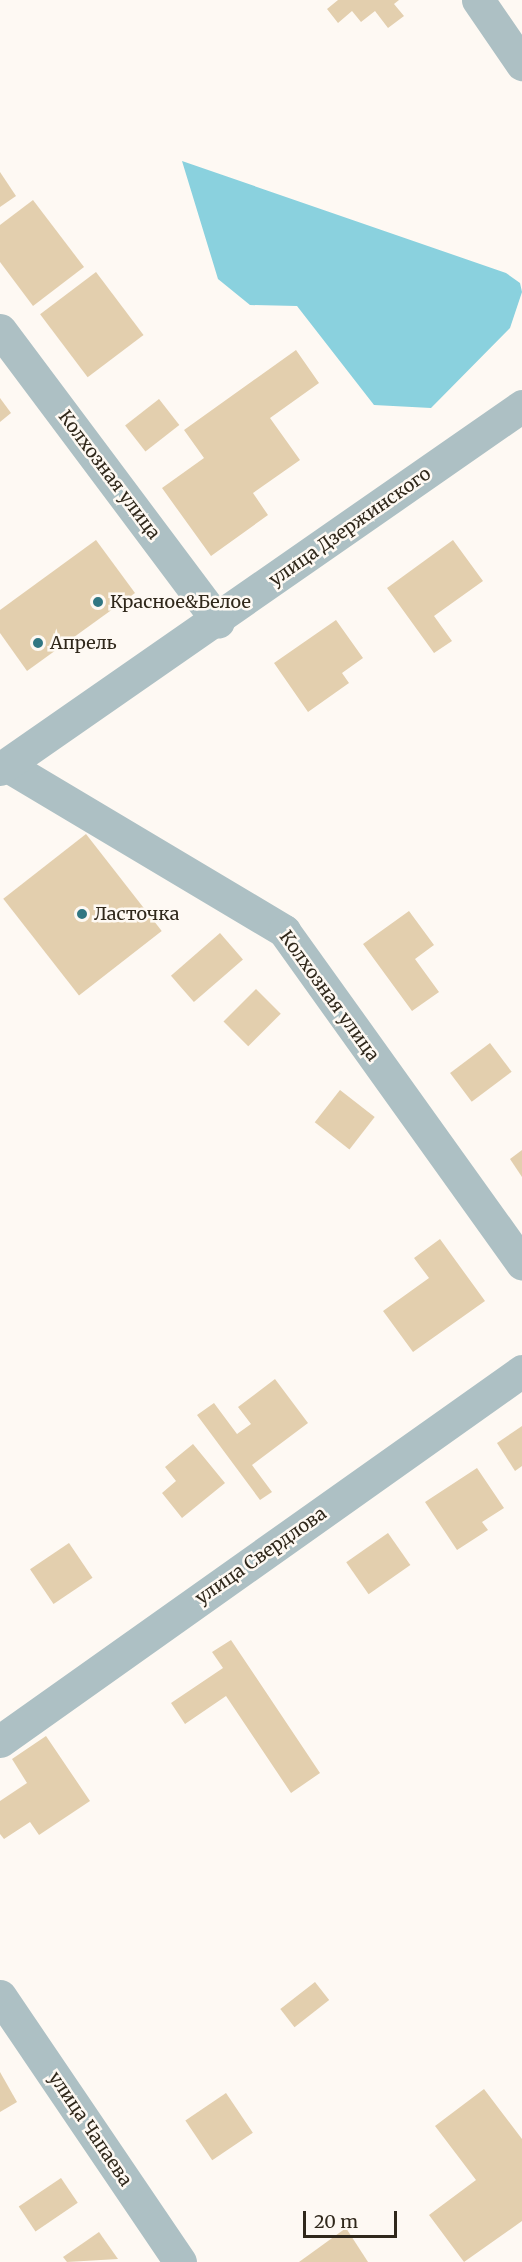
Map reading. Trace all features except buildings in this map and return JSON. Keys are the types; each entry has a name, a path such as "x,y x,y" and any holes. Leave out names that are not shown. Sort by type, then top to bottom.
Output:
{"street":[{"path":"478,0 522,64"},
{"name":"Колхозная улица","path":"0,330 218,621"},
{"name":"улица Дзержинского","path":"3,767 218,621 522,406"},
{"name":"Колхозная улица","path":"3,767 284,931 522,1264"},
{"name":"улица Свердлова","path":"0,1741 522,1371"},
{"name":"улица Чапаева","path":"0,1996 180,2262"}],"water":[{"path":"182,161 506,273 520,283 522,292 510,328 431,408 374,405 297,306 250,305 218,279"}],"place":[{"name":"Красное&Белое","path":"98,602"},
{"name":"Апрель","path":"38,643"},
{"name":"Ласточка","path":"82,914"}]}
